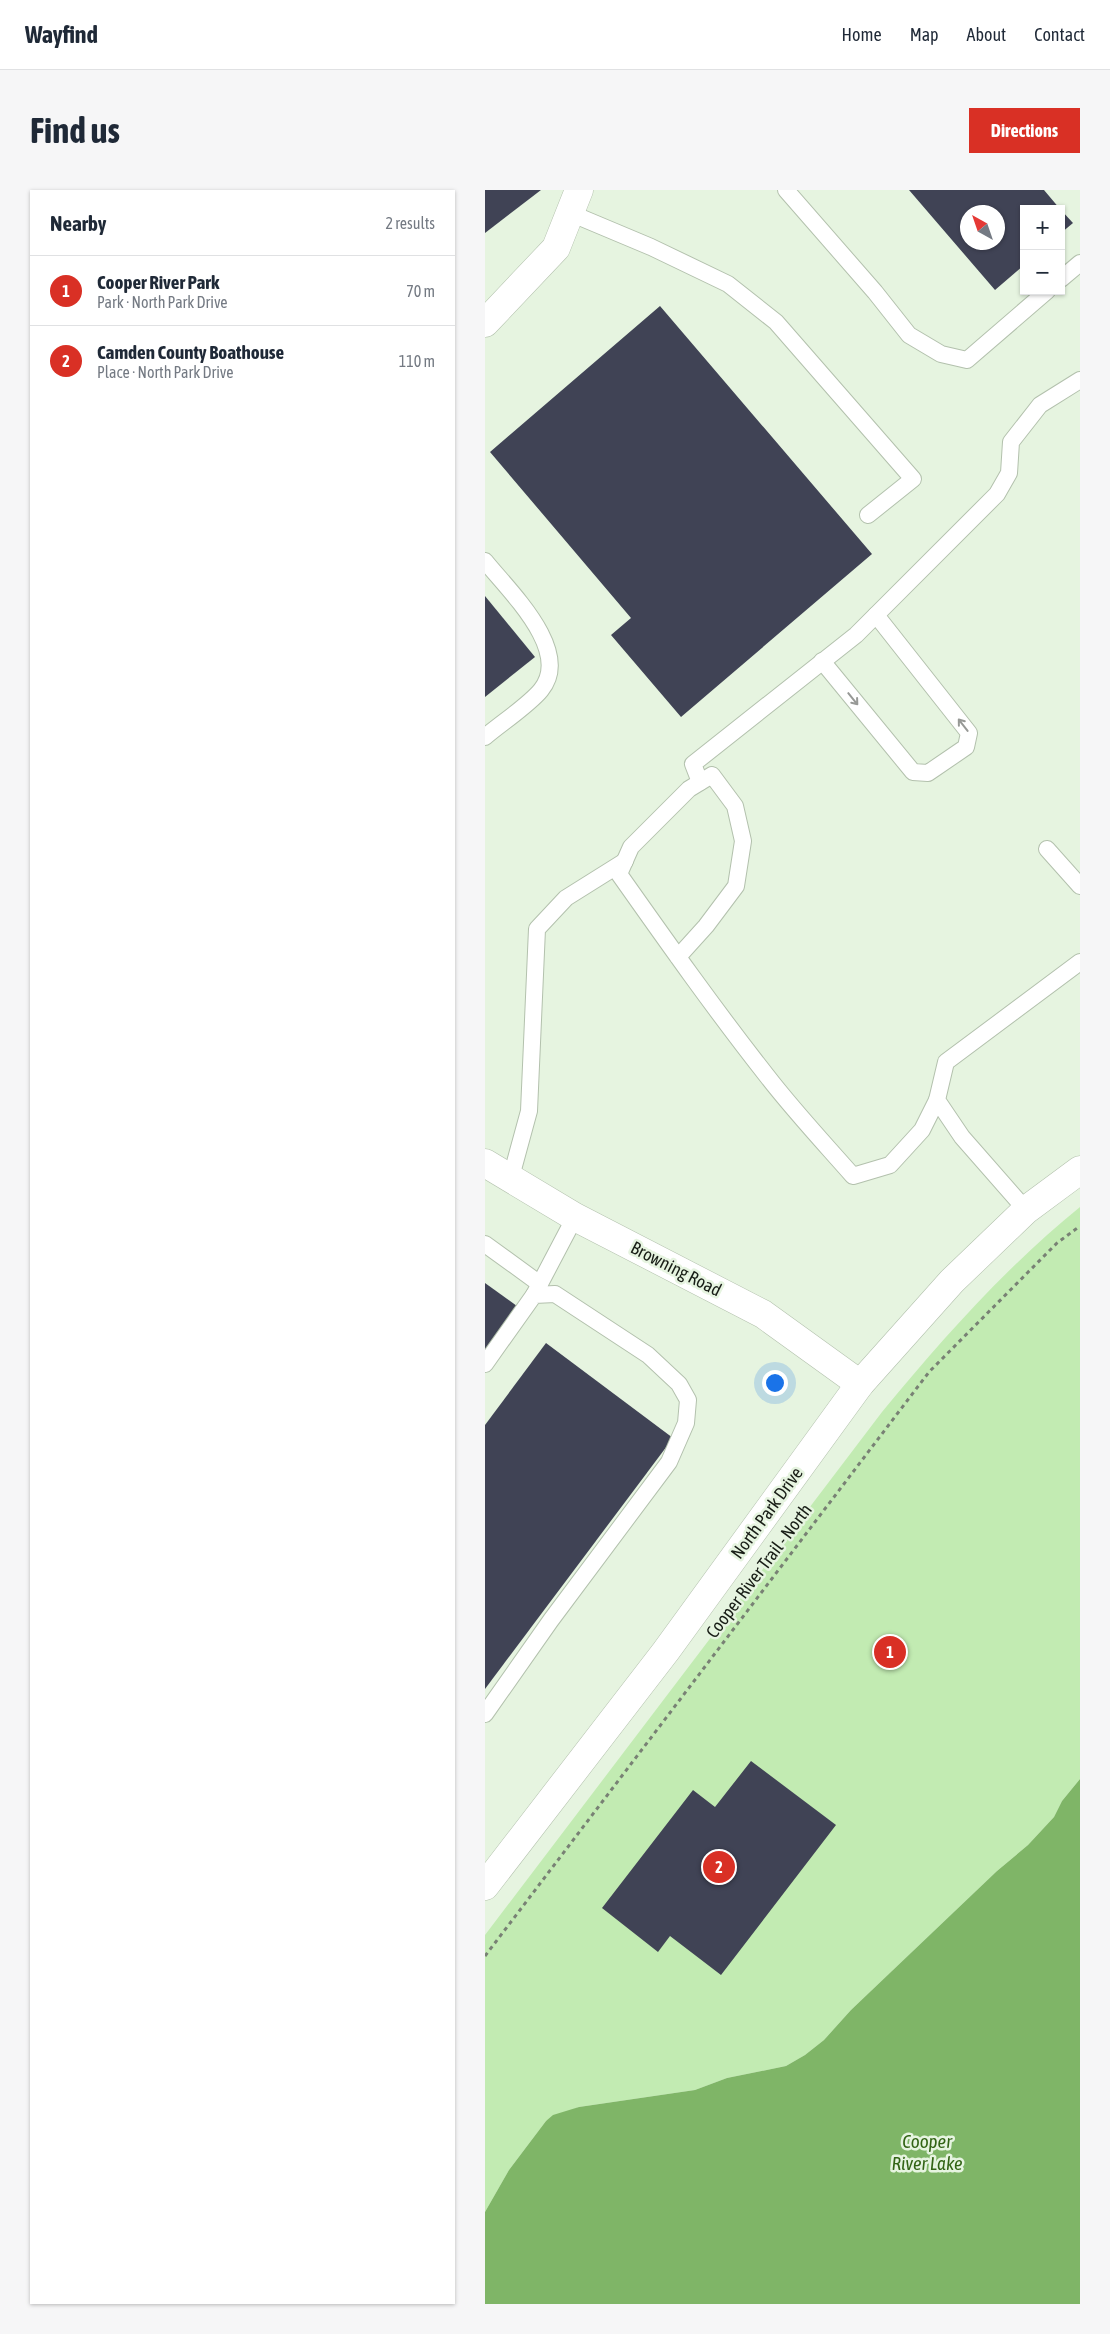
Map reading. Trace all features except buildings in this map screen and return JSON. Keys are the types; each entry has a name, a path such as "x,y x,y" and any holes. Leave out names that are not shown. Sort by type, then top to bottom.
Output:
{"street":[{"path":"485,324 556,248 574,202"},
{"name":"Browning Road","path":"485,1163 575,1217 763,1314 860,1384"},
{"name":"North Park Drive","path":"485,1886 666,1651 860,1384 952,1281 1027,1210 1080,1170"}],"lane":[{"path":"786,190 875,292 909,335 941,354 967,360 1042,295"},
{"path":"574,202 651,247 728,284 776,322 913,479 868,515"},
{"path":"1065,275 1080,262"},
{"path":"700,782 693,764 855,635 997,494 1009,473 1011,442 1040,405 1080,380"},
{"path":"485,561 541,632 550,654 548,677 541,690 485,737"},
{"path":"822,661 913,772 928,774 966,747 969,733 876,615"},
{"path":"678,958 706,926 736,886 743,841 735,806 712,774 689,789 631,847 619,874 678,958 768,1077 853,1176 890,1165 922,1130 937,1100 946,1062 1080,962"},
{"path":"1047,850 1080,886"},
{"path":"511,1177 529,1111 537,929 566,898 625,861"},
{"path":"937,1100 962,1138 1027,1210"},
{"path":"485,1364 537,1289 575,1217"},
{"path":"485,1244 537,1289 555,1294 648,1355 679,1384 688,1400 686,1422 669,1462 551,1620 485,1714"}],"path":[{"name":"Cooper River Trail - North","path":"485,1956 929,1372 1057,1243 1080,1226"}],"shaded area":[{"path":"1080,1207 1080,1779 1062,1801 1054,1817 1028,1845 997,1871 851,2010 824,2040 805,2055 786,2066 727,2078 695,2090 579,2107 546,2121 509,2170 485,2212 485,1935 882,1412 976,1304 1026,1254"}],"water":[{"name":"Cooper River Lake","path":"1080,1779 1080,2304 485,2304 485,2212 509,2170 546,2121 553,2115 579,2107 695,2090 727,2078 786,2066 805,2055 824,2040 851,2010 997,1871 1028,1845 1054,1817 1062,1801"}],"place":[{"name":"Cooper River Park","path":"890,1652"},
{"name":"Camden County Boathouse","path":"719,1867"}]}
